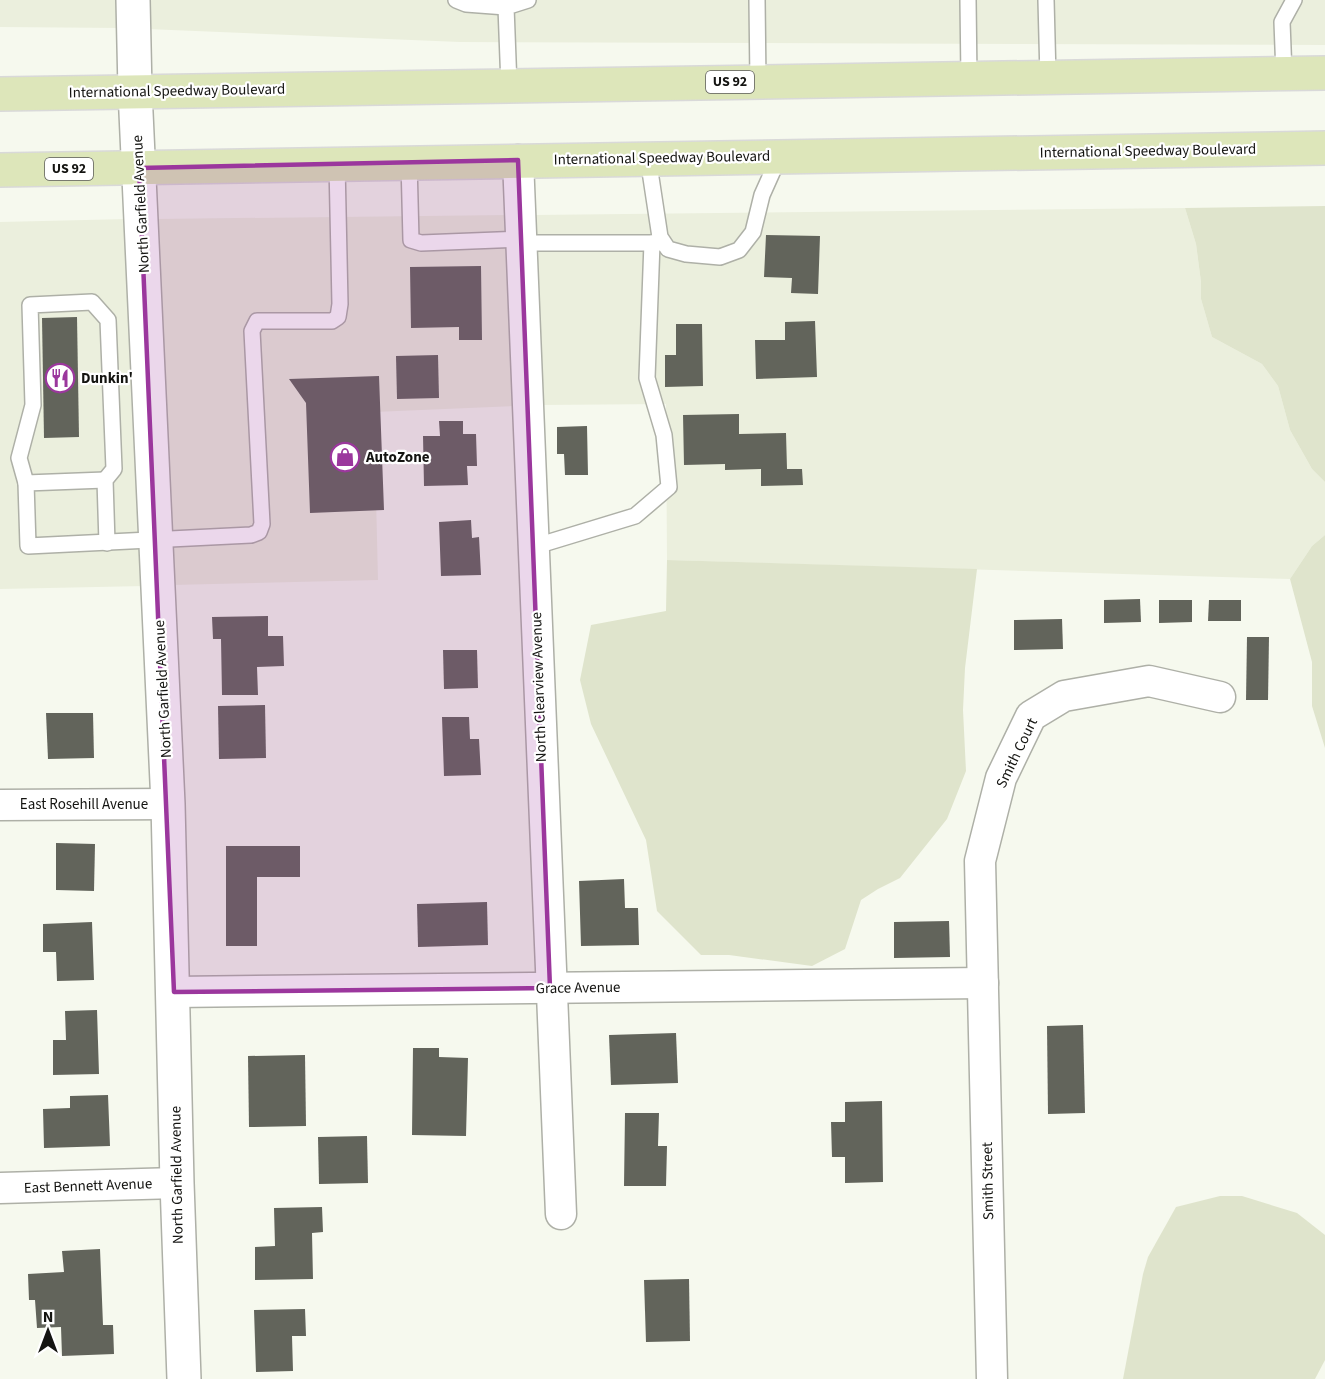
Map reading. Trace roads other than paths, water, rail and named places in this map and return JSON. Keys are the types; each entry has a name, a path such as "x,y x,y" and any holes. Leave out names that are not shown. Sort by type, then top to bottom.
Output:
{"main road":[{"name":"International Speedway Boulevard","path":"0,94 1325,73"},
{"name":"International Speedway Boulevard","path":"0,170 1325,148"}],"street":[{"name":"North Garfield Avenue","path":"133,0 135,91 168,804 184,1379"},
{"name":"North Clearview Avenue","path":"518,160 561,1214"},
{"name":"Smith Court","path":"983,983 980,861 1001,778 1031,716 1064,696 1149,681 1220,697"},
{"name":"East Rosehill Avenue","path":"0,805 168,804"},
{"name":"Grace Avenue","path":"174,992 983,983"},
{"name":"Smith Street","path":"983,983 992,1379"},
{"name":"East Bennett Avenue","path":"0,1188 177,1183"}],"lane":[{"path":"456,0 506,7 528,0"},
{"path":"757,0 758,82"},
{"path":"968,0 969,78"},
{"path":"1046,0 1048,77"},
{"path":"1284,74 1282,22 1294,0"},
{"path":"506,7 509,86"},
{"path":"410,162 411,240 421,243 521,241 658,243 668,249 720,257 739,250 753,232 762,195 779,156"},
{"path":"533,547 635,516 669,487 664,435 647,378 660,237 648,158"},
{"path":"107,543 105,480 114,469 108,320 93,302 30,305 33,405 20,458 26,483 28,546 107,543 251,535 259,532 262,524 252,331 257,321 332,321 338,317 340,304 337,164"},
{"path":"26,483 105,480"}],"place":[{"name":"Dunkin'","path":"60,378"},
{"name":"AutoZone","path":"345,457"}]}
